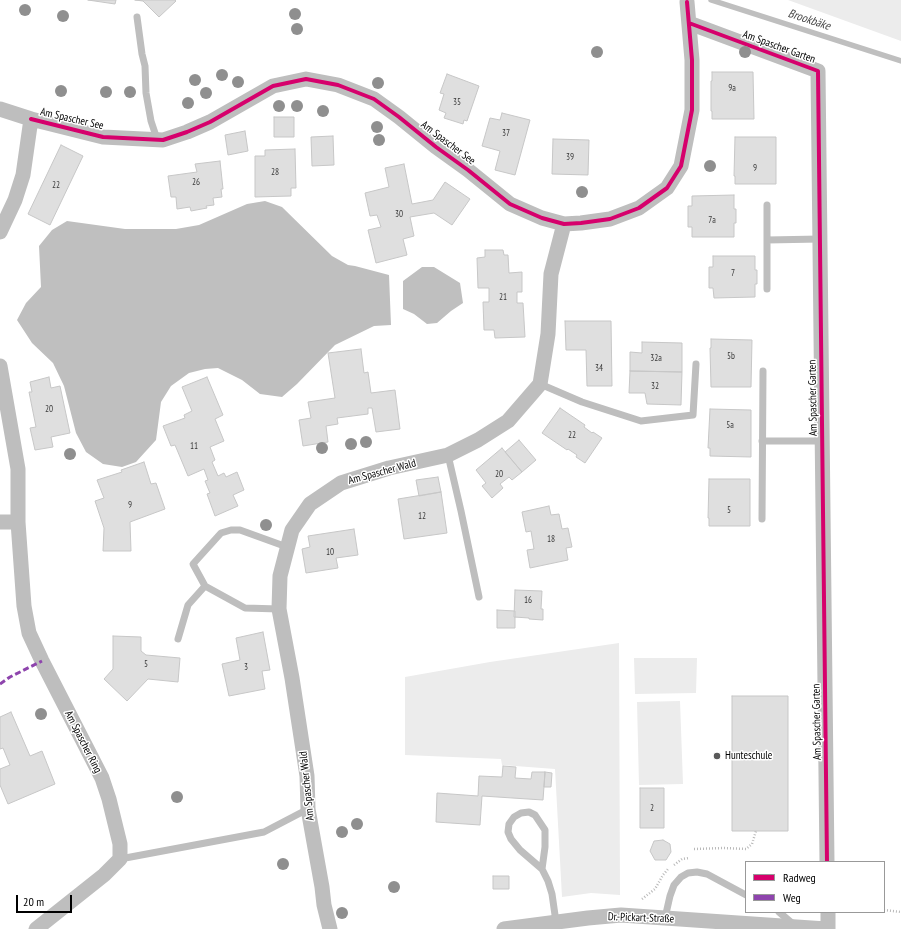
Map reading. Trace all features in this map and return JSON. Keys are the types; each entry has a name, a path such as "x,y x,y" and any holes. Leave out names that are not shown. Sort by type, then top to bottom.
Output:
{"street":[{"name":"Am Spascher See","path":"0,109 31,119 103,137 163,140 210,122 273,86 306,79 312,80 338,85 374,99 468,170 510,204 542,218 564,224 610,219 639,208 667,188 681,166 692,110 692,83 687,1"},
{"name":"Am Spascher Garten","path":"689,23 818,71 828,861"},
{"name":"Am Spascher See","path":"0,232 23,175 31,119"},
{"path":"540,384 548,334 552,274 564,224"},
{"path":"0,366 18,469 18,522 0,522"},
{"name":"Am Spascher Wald","path":"330,929 324,905 308,809 307,776 292,678 279,609 280,576 292,530 310,504 341,483 389,468 448,456 478,440 508,421 540,384"},
{"name":"Am Spascher Ring","path":"18,522 24,606 29,633 102,778 109,799 120,844 120,859"},
{"path":"36,929 104,875 120,859"},
{"path":"827,929 828,913"},
{"name":"Dr.-Pickart-Straße","path":"504,929 556,922 620,922 665,918 827,929"}],"lane":[{"path":"137,17 145,66 146,93 151,121 157,139"},
{"path":"766,205 767,289"},
{"path":"767,240 820,239"},
{"path":"540,384 582,402 642,421 693,415 696,364"},
{"path":"762,519 763,371"},
{"path":"762,441 822,441"},
{"path":"448,456 479,597"},
{"path":"279,609 245,608 205,586 193,564 221,533 231,530 240,530 287,547"},
{"path":"178,639 188,605 205,586"},
{"path":"120,859 264,832 308,809"},
{"path":"542,869 545,847 545,830 535,815 529,812 521,813 514,817 509,824 508,832 510,839 542,869 552,894 556,922"},
{"path":"665,918 674,885 688,873 697,872 707,874 745,894"},
{"path":"780,913 796,927"}],"path":[{"path":"694,849 746,849 752,844 756,831"},
{"path":"885,910 901,912"}],"shaded area":[{"path":"788,0 901,0 901,41"},
{"path":"265,201 282,207 332,256 348,265 389,275 391,325 374,326 335,345 297,384 282,397 260,394 242,380 218,368 205,369 189,373 171,386 161,402 156,440 136,462 122,467 103,464 86,452 76,433 64,386 53,363 32,343 17,320 26,303 41,287 39,246 52,230 67,221 125,229 176,229 199,225 247,204"},
{"path":"422,267 434,267 460,283 463,303 437,323 427,324 414,314 403,309 403,281"},
{"path":"619,643 620,895 591,893 562,897 555,769 502,765 501,759 405,755 405,677 490,662"},
{"path":"634,658 697,658 696,693 635,694"},
{"path":"680,701 683,784 639,785 637,702"}],"building":[{"path":"88,0 116,0 115,4"},
{"path":"135,0 176,1 159,17 143,1"},
{"path":"712,72 753,72 754,119 712,119"},
{"path":"447,74 479,86 467,121 464,120 463,124 444,118 446,113 439,110 444,94 440,93"},
{"path":"502,113 530,120 515,175 495,170 500,151 482,146 490,118 500,120"},
{"path":"274,117 294,117 294,137 274,137"},
{"path":"245,131 248,151 228,155 225,135"},
{"path":"333,136 334,165 312,166 311,137"},
{"path":"735,137 776,137 776,184 735,184"},
{"path":"553,139 589,140 588,175 552,174"},
{"path":"61,145 83,156 50,225 28,214"},
{"path":"295,149 296,188 291,188 291,196 255,197 255,156 265,156 265,150"},
{"path":"220,161 223,189 221,189 222,197 213,198 214,205 206,206 207,208 191,211 190,207 177,209 176,197 171,197 168,176 197,172 195,164"},
{"path":"404,164 412,204 433,200 445,182 470,199 452,225 434,213 410,217 414,236 403,239 407,255 376,263 368,230 381,227 377,215 370,216 365,193 389,187 385,168"},
{"path":"734,195 736,223 734,223 734,237 692,237 692,227 688,227 688,206 692,206 692,196"},
{"path":"485,250 503,250 504,255 508,255 509,273 522,272 522,292 517,292 517,303 523,303 525,337 495,338 494,330 484,330 483,302 489,302 489,288 478,288 477,258 485,257"},
{"path":"713,256 755,256 757,284 755,284 755,297 714,298 713,288 709,288 709,267 713,267"},
{"path":"565,321 611,321 612,386 587,386 586,350 566,350"},
{"path":"711,339 752,340 751,387 711,387"},
{"path":"642,342 682,343 682,372 630,371 630,352 642,353"},
{"path":"361,349 364,373 368,372 371,393 395,390 400,429 376,432 372,408 368,408 368,414 337,418 338,424 326,426 328,442 303,446 299,420 311,418 308,402 335,398 328,353"},
{"path":"630,371 682,372 681,405 647,404 645,393 629,393"},
{"path":"49,377 51,388 60,386 70,433 51,437 53,447 35,450 30,428 36,427 29,392 32,392 30,382"},
{"path":"207,377 223,415 215,419 224,441 210,447 215,460 212,462 218,476 224,473 226,477 237,472 244,490 233,495 238,506 215,516 207,494 210,493 205,481 208,480 204,469 188,476 175,445 171,446 163,426 185,418 184,415 192,411 182,387"},
{"path":"560,408 585,425 584,427 592,433 593,432 602,438 585,463 576,457 577,455 542,433"},
{"path":"710,409 751,410 751,457 710,456 710,448 708,448"},
{"path":"519,440 536,460 522,472 505,452"},
{"path":"502,448 522,472 512,480 509,477 500,484 503,488 492,498 482,486 486,483 476,470"},
{"path":"144,462 151,484 156,483 165,509 130,522 131,551 103,551 104,528 95,501 104,498 97,480 122,472 121,470"},
{"path":"438,477 441,492 419,496 416,480"},
{"path":"709,479 750,479 750,526 709,526"},
{"path":"441,492 447,533 404,539 398,499"},
{"path":"549,506 551,515 559,514 562,529 568,528 572,547 566,548 568,560 530,568 527,550 534,549 531,531 526,532 522,512"},
{"path":"354,529 358,555 336,558 338,568 306,573 302,549 310,547 308,536"},
{"path":"515,590 542,591 541,609 543,609 543,620 514,617"},
{"path":"497,610 515,611 515,628 497,628"},
{"path":"263,632 270,670 262,671 265,689 229,696 222,664 240,660 236,638"},
{"path":"113,636 141,637 141,651 146,655 180,658 178,682 148,679 127,701 104,679 113,669"},
{"name":"Hunteschule","path":"732,696 788,696 788,831 732,831"},
{"path":"11,712 30,756 42,751 55,784 8,804 0,785 0,769 10,765 3,748 0,749 0,717"},
{"path":"503,766 516,767 515,778 531,779 532,772 545,772 543,800 482,796 480,825 436,822 437,793 478,796 479,776 502,777"},
{"path":"545,772 552,773 551,787 544,787"},
{"path":"640,788 664,788 664,828 640,828"},
{"path":"663,840 670,844 671,852 666,860 655,860 650,851 654,841"},
{"path":"493,876 509,876 509,889 493,889"}],"waterway":[{"name":"Brookbäke","path":"711,0 901,61"}],"marked path":[{"path":"0,684 10,677 42,661"}],"cycle path":[{"path":"31,119 103,137 163,140 210,122 273,86 306,79 338,85 374,99 468,170 510,204 542,218 564,224 610,219 639,208 667,188 681,166 692,110 692,60 687,2"},
{"path":"689,23 818,71 827,861"}],"place":[{"name":"Hunteschule","path":"717,756"}]}
